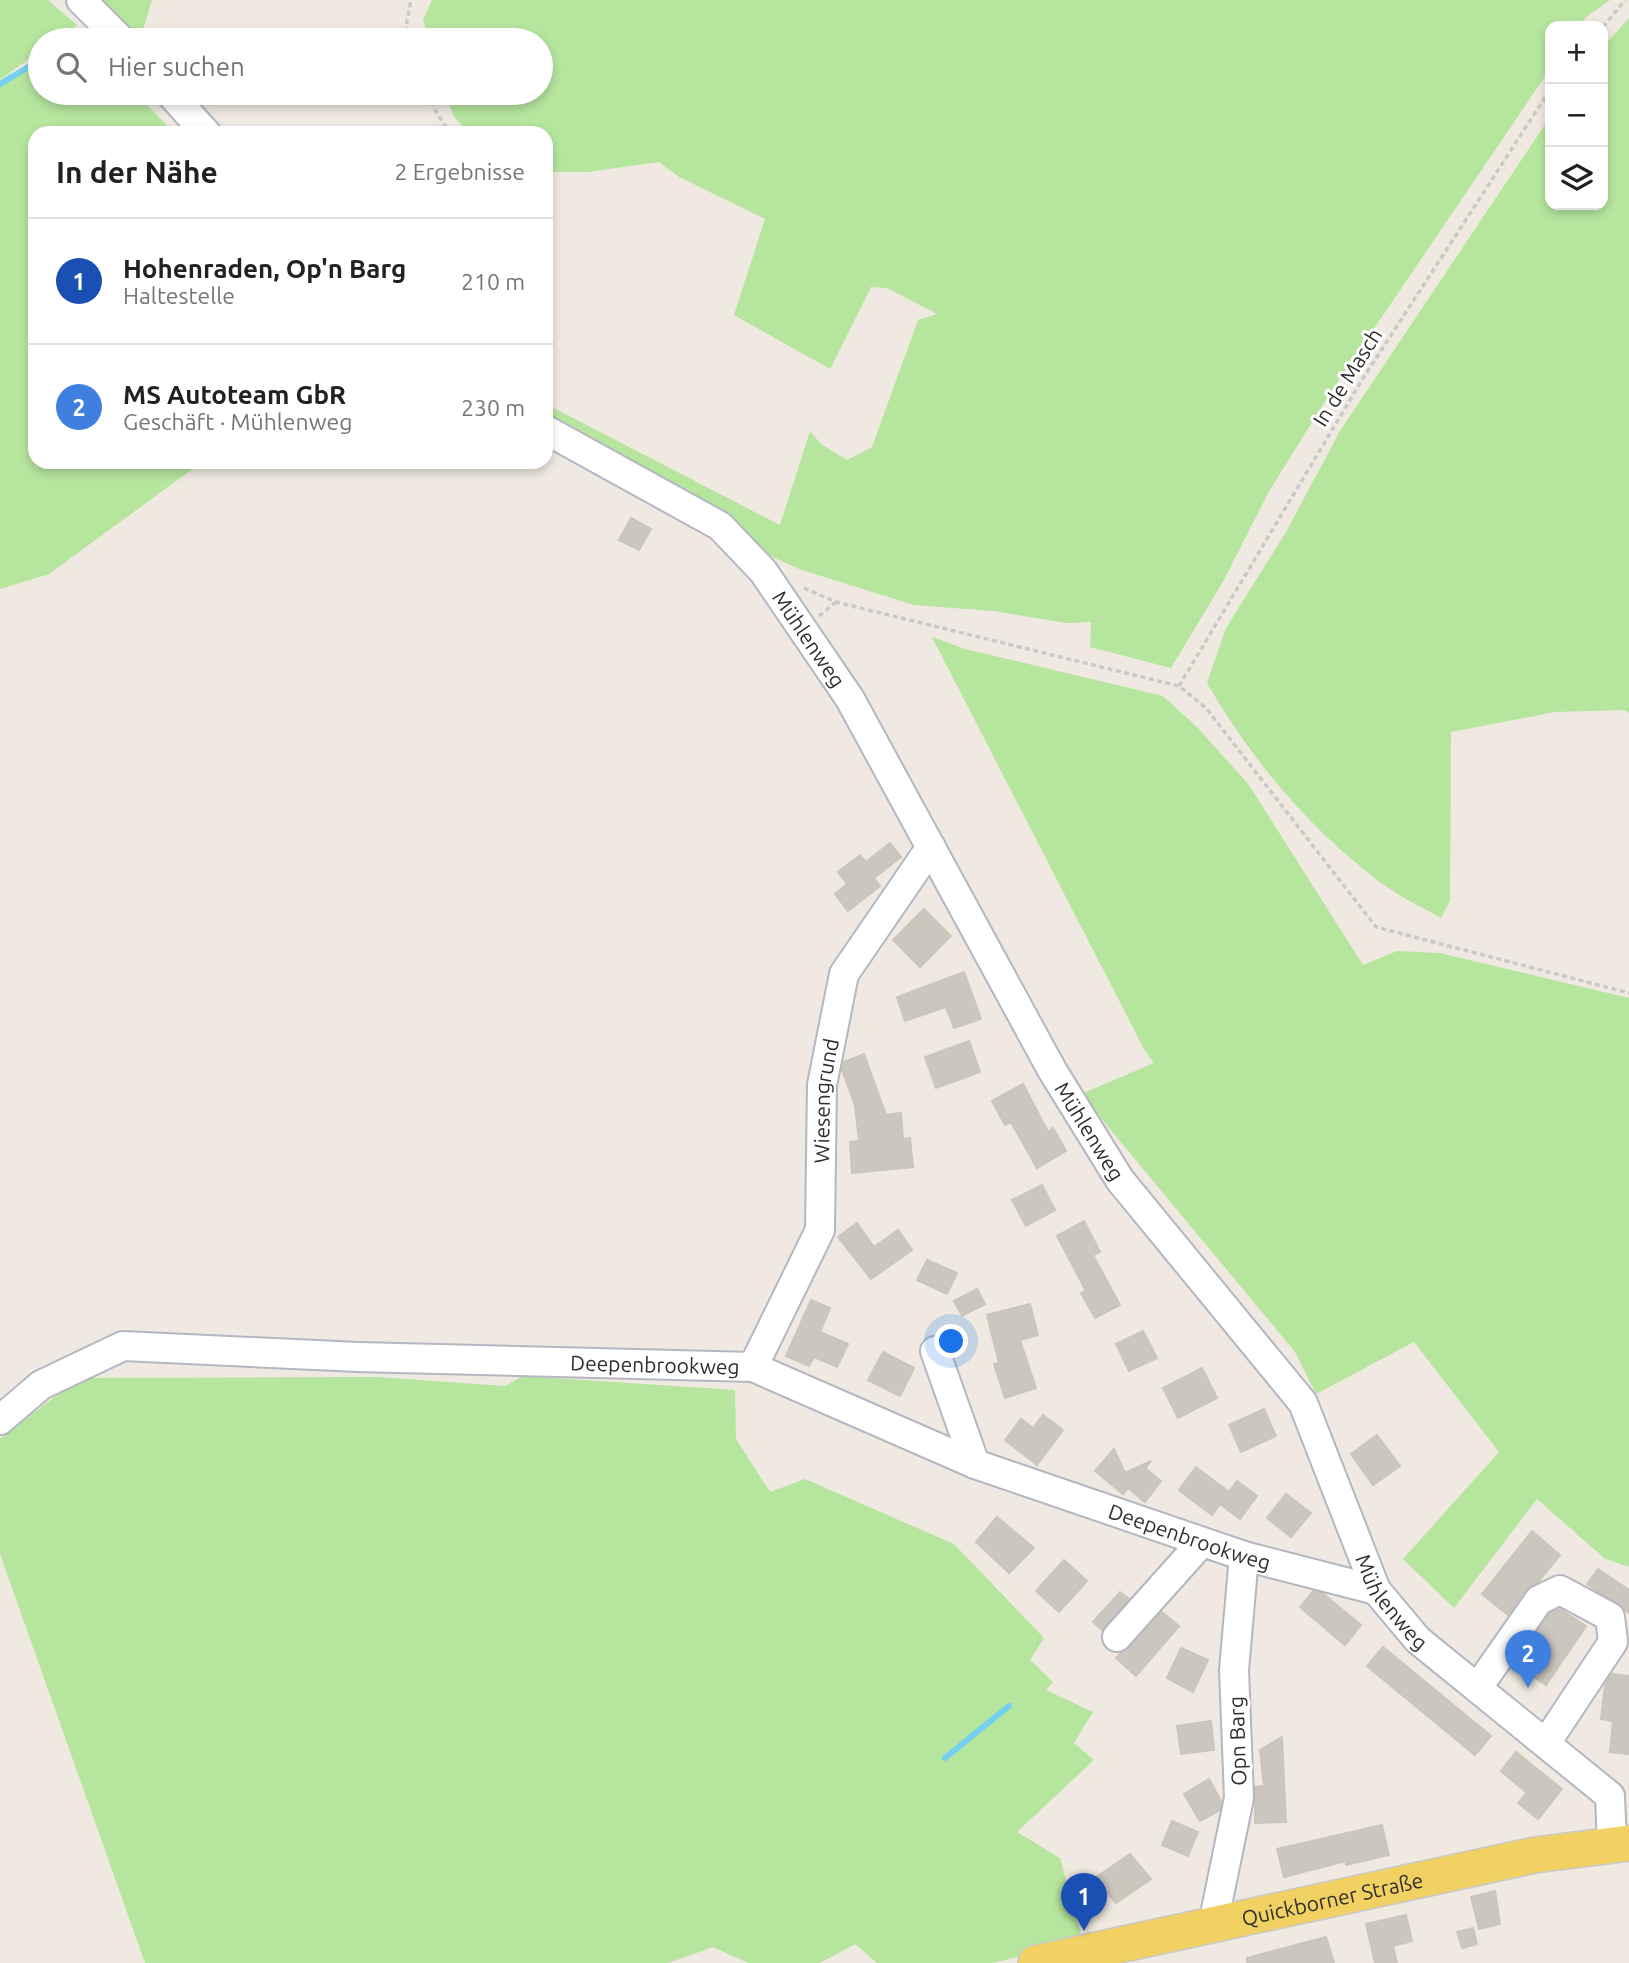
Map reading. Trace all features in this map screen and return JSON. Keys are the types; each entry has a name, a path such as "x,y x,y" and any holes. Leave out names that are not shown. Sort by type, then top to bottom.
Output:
{"main road":[{"name":"Quickborner Straße","path":"1036,1963 1535,1855 1621,1844"}],"street":[{"path":"80,0 109,28"},
{"path":"181,105 200,126"},
{"name":"Mühlenweg","path":"553,434 720,526 763,571 850,699 1052,1070 1120,1180 1303,1403 1376,1590 1418,1640 1610,1796 1621,1844"},
{"name":"Wiesengrund","path":"754,1367 820,1230 822,1085 844,974 931,847"},
{"name":"Deepenbrookweg","path":"0,1420 41,1385 123,1346 372,1357 754,1367 975,1464 1244,1556 1376,1590"},
{"path":"935,1351 975,1464"},
{"path":"1117,1637 1202,1542"},
{"name":"Opn Barg","path":"1213,1924 1239,1798 1234,1670 1244,1556"},
{"path":"1478,1687 1539,1600 1560,1590 1610,1617 1613,1642 1546,1743"}],"path":[{"path":"406,28 411,0"},
{"path":"1608,21 1625,0"},
{"name":"In de Masch","path":"1179,686 1362,380 1545,98"},
{"path":"433,105 445,126"},
{"path":"800,586 836,601 1179,686 1206,708 1376,927 1629,993"}],"green space":[{"path":"0,0 48,0 77,25 73,28 28,28 28,60 0,80"},
{"path":"96,0 152,0 144,28 126,28"},
{"path":"432,0 1610,0 1583,21 1545,21 1545,76 1329,395 1268,493 1224,580 1171,668 1090,647 1091,622 1067,623 993,611 914,605 799,569 749,546 553,421 553,408 780,525 810,431 821,444 847,460 872,447 918,320 937,314 887,288 871,287 830,369 734,315 765,219 679,177 659,162 587,172 553,172 553,126 462,126 453,115 450,105 553,105 553,28 426,28 423,20"},
{"path":"1629,18 1629,713 1624,710 1555,712 1451,732 1450,901 1441,918 1384,885 1304,814 1261,764 1207,683 1226,628 1286,532 1340,431 1545,124 1545,210 1608,210 1608,41"},
{"path":"28,67 28,105 147,105 168,126 28,126 28,469 192,469 49,574 0,589 0,84"},
{"path":"932,637 965,649 1163,696 1197,727 1249,785 1363,965 1397,951 1440,953 1629,998 1629,1567 1604,1558 1537,1499 1454,1608 1403,1559 1499,1452 1414,1342 1316,1394 1295,1352 1081,1094 1154,1063 1144,1049"},
{"path":"523,1376 735,1390 736,1439 770,1492 805,1479 954,1544 1044,1638 1030,1660 1053,1682 1046,1690 1093,1712 1074,1743 1094,1760 1017,1832 1060,1858 1083,1942 992,1963 877,1963 855,1944 820,1963 748,1963 713,1947 668,1963 145,1963 0,1554 0,1439 79,1378 377,1377 505,1386"}],"building":[{"path":"631,518 651,529 639,550 619,540"},
{"path":"890,843 901,857 874,878 880,886 848,911 835,894 847,884 838,872 860,855 866,862"},
{"path":"924,909 951,936 920,967 893,940"},
{"path":"964,972 981,1019 954,1028 946,1007 905,1021 897,997"},
{"path":"969,1041 980,1072 936,1088 925,1057"},
{"path":"864,1054 886,1115 901,1113 903,1139 910,1138 913,1167 852,1173 850,1142 859,1141 855,1105 842,1070 844,1062"},
{"path":"1023,1084 1048,1132 1053,1128 1066,1151 1037,1168 1011,1122 1005,1125 992,1101"},
{"path":"1042,1185 1055,1210 1026,1226 1012,1200"},
{"path":"1084,1221 1100,1252 1093,1255 1120,1305 1095,1318 1081,1293 1086,1291 1057,1236"},
{"path":"857,1223 874,1247 898,1230 912,1250 871,1279 838,1237"},
{"path":"927,1260 957,1273 947,1294 917,1280"},
{"path":"977,1289 985,1304 962,1316 954,1301"},
{"path":"811,1300 830,1308 820,1332 848,1344 837,1367 814,1357 809,1366 786,1356"},
{"path":"1030,1304 1038,1335 1020,1340 1036,1388 1005,1398 994,1364 999,1363 987,1315"},
{"path":"1143,1331 1157,1358 1129,1371 1116,1344"},
{"path":"883,1352 914,1368 900,1396 868,1380"},
{"path":"1202,1368 1217,1398 1178,1418 1163,1388"},
{"path":"1264,1409 1276,1436 1241,1452 1229,1425"},
{"path":"1043,1415 1063,1430 1037,1465 1005,1440 1021,1419 1033,1428"},
{"path":"1377,1435 1400,1466 1373,1485 1351,1454"},
{"path":"1114,1449 1125,1473 1151,1461 1145,1468 1161,1481 1145,1502 1128,1488 1123,1494 1095,1471"},
{"path":"1196,1467 1229,1492 1237,1481 1257,1496 1240,1519 1220,1504 1212,1515 1179,1490"},
{"path":"1286,1494 1311,1513 1291,1537 1267,1518"},
{"path":"997,1517 1034,1548 1009,1573 976,1542"},
{"path":"1532,1531 1560,1555 1538,1582 1525,1590 1508,1615 1482,1594"},
{"path":"1064,1560 1087,1581 1059,1612 1036,1591"},
{"path":"1598,1569 1629,1590 1629,1613 1587,1584"},
{"path":"1313,1591 1322,1593 1361,1625 1345,1645 1300,1607"},
{"path":"1120,1592 1129,1599 1102,1630 1093,1622"},
{"path":"1560,1609 1586,1626 1546,1685 1515,1664 1550,1613"},
{"path":"1162,1612 1179,1626 1136,1676 1116,1658"},
{"path":"1383,1647 1491,1736 1475,1755 1367,1666"},
{"path":"1181,1648 1208,1660 1193,1692 1167,1678"},
{"path":"1612,1674 1629,1676 1629,1754 1610,1752 1613,1721 1601,1719 1605,1685"},
{"path":"1211,1721 1214,1750 1181,1754 1177,1726"},
{"path":"1282,1737 1286,1822 1255,1823 1255,1787 1264,1786 1260,1750"},
{"path":"1516,1752 1562,1789 1538,1819 1518,1803 1527,1793 1501,1771"},
{"path":"1209,1779 1221,1801 1220,1810 1200,1821 1184,1794"},
{"path":"1172,1821 1198,1832 1188,1856 1162,1845"},
{"path":"1382,1825 1389,1855 1346,1865 1346,1861 1284,1877 1277,1849"},
{"path":"1130,1854 1151,1879 1116,1903 1095,1878"},
{"path":"1495,1891 1500,1924 1479,1929 1471,1897"},
{"path":"1406,1915 1412,1941 1393,1946 1397,1963 1375,1963 1366,1924"},
{"path":"1473,1928 1477,1944 1462,1948 1457,1932"},
{"path":"1326,1937 1334,1963 1247,1963 1247,1958"}],"waterway":[{"path":"0,84 28,67"},
{"path":"945,1758 1009,1706"}],"place":[{"name":"MS Autoteam GbR","path":"1528,1688"},
{"name":"Hohenraden, Op'n Barg","path":"1084,1931"}]}
